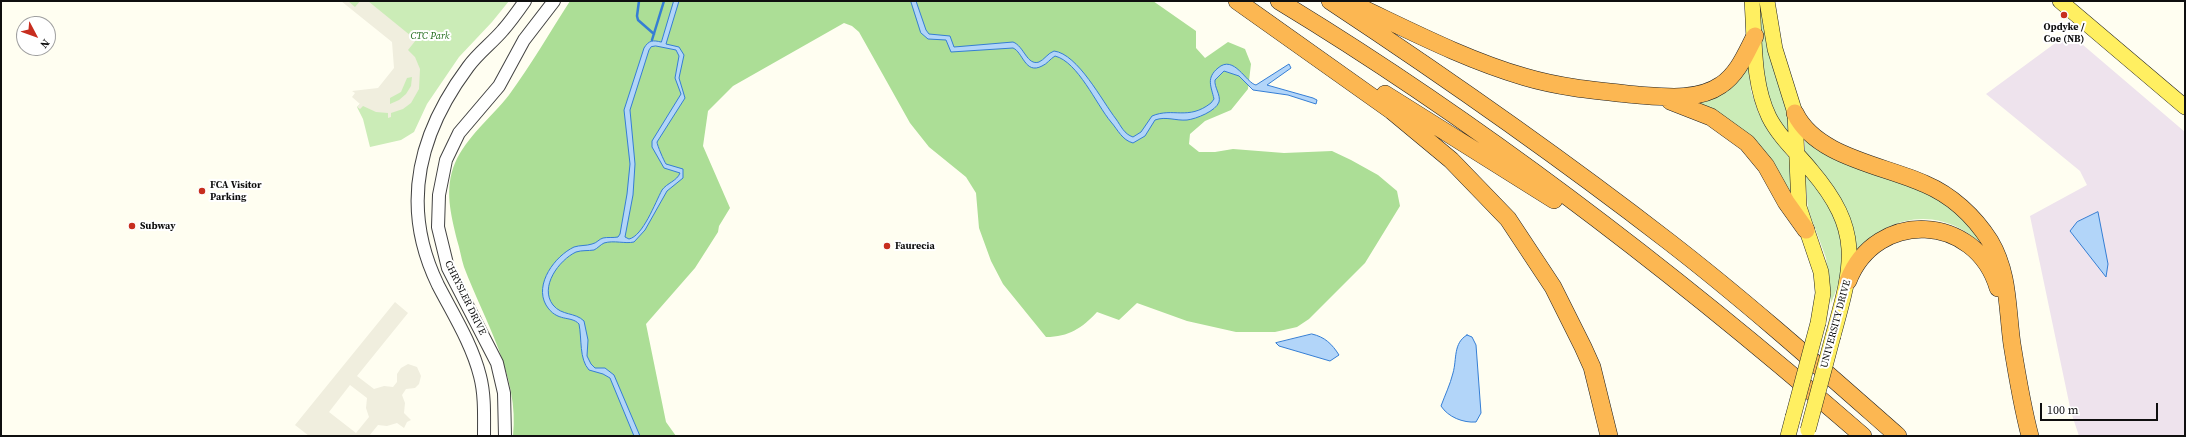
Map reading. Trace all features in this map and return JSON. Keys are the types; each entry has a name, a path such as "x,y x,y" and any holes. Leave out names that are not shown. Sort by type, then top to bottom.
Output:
{"highway":[{"path":"1237,1 1648,259"},
{"path":"1237,1 1392,111 1451,160 1508,219 1552,287 1583,347 1592,367 1609,434"},
{"path":"1279,1 1391,71 1498,144 1648,259 1795,376 1863,436"},
{"path":"1330,1 1512,125 1669,241 1814,362 1898,436"},
{"path":"1347,1 1469,58 1511,73 1567,86 1653,96 1692,96 1720,86 1738,67 1755,36"},
{"path":"1653,96 1703,112 1738,134 1766,166 1786,202 1806,230"},
{"path":"1795,113 1804,127 1826,146 1925,184 1951,199 1966,212 1990,241 2002,267 2008,294 2012,342"},
{"path":"1848,281 1861,257 1883,239 1900,232 1917,229 1945,233 1969,245 1982,256 1991,270 1998,286 2012,342 2030,436"}],"main road":[{"name":"UNIVERSITY DRIVE","path":"1752,1 1758,79 1764,104 1775,126 1827,189 1843,218 1849,241 1848,281 1808,433"},
{"name":"UNIVERSITY DRIVE","path":"1767,1 1774,44 1795,113 1798,198 1806,230 1819,262 1822,278 1822,302 1818,323 1788,436"},
{"path":"2060,1 2185,107"}],"street":[{"name":"CHRYSLER DRIVE","path":"484,436 484,405 480,376 470,348 432,271 423,240 418,200 418,181 426,142 444,102 469,66 503,30 525,1"},
{"name":"CHRYSLER DRIVE","path":"505,436 505,399 497,363 448,268 438,227 439,195 446,160 459,133 499,86 524,40 554,1"}],"shaded area":[{"path":"341,1 348,1 355,7 360,1 368,1 416,40 408,50 415,57 420,69 419,89 411,103 403,109 391,113 391,117 388,118 388,113 376,112 363,106 360,109 357,107 360,104 352,97 355,93 352,91 378,88 394,68 392,42","holes":["412,77 411,86 406,94 399,100 390,104 390,98 401,92 407,78"]},
{"path":"2069,33 2185,132 2185,436 2079,436 2071,412 2030,216 2087,185 2080,171 1986,94"},
{"path":"395,302 408,313 357,376 374,389 384,386 393,387 397,382 397,374 401,368 408,364 417,367 421,376 419,384 415,388 406,389 402,395 405,403 404,413 411,420 407,422 404,428 397,423 387,426 378,425 369,436 309,436 295,425","holes":["350,385 367,398 366,408 369,417 356,433 329,412"]}],"green space":[{"name":"CTC Park","path":"344,1 509,1 492,22 459,57 427,104 414,132 401,140 370,147 363,119 357,107 362,102 354,96 379,91 397,68 394,41"},
{"path":"570,1 1153,1 1196,31 1196,48 1205,58 1228,42 1245,49 1251,64 1248,89 1231,110 1205,121 1190,134 1189,144 1199,152 1215,152 1233,149 1284,153 1332,151 1378,175 1397,191 1400,206 1365,263 1309,319 1297,327 1275,332 1236,332 1187,321 1137,303 1119,320 1097,312 1086,323 1068,333 1054,337 1046,337 1003,284 991,261 979,228 976,193 966,177 929,147 910,123 859,32 852,26 844,23 733,86 708,111 703,146 730,208 719,226 718,232 695,268 646,324 666,422 676,436 513,436 514,414 506,371 499,349 463,264 451,212 449,192 450,182 455,163 460,153 466,144 509,95"},
{"path":"1758,1 1761,1 1788,110 1791,136 1780,122 1772,106 1767,90 1761,54"},
{"path":"1748,62 1751,91 1758,112 1768,131 1790,159 1791,197 1695,103"},
{"path":"1805,137 1929,190 1959,211 1985,245 1962,230 1945,222 1931,219 1918,219 1892,225 1868,240 1857,249 1850,219 1845,207 1824,175 1805,152"},
{"path":"1805,175 1819,192 1827,205 1839,232 1842,260 1837,289 1831,303 1826,258 1808,209"}],"water":[{"path":"674,1 679,1 666,44 679,47 684,55 679,78 685,98 657,142 666,164 683,169 683,178 667,191 645,230 634,242 608,242 594,250 576,252 563,261 553,275 548,290 549,298 553,305 560,311 577,316 584,321 588,340 587,356 595,368 605,368 614,375 640,436 634,436 610,378 603,374 589,370 586,365 582,355 579,324 576,321 559,317 550,311 543,297 543,288 548,272 567,251 574,247 594,243 603,238 618,237 620,234 627,194 630,164 624,110 644,48 651,41 661,42","holes":["656,46 676,50 679,56 675,78 681,94 652,141 652,147 664,168 680,173 677,178 662,190 644,226 634,237 629,239 625,237 633,195 635,164 630,110 651,47"]},
{"path":"911,1 916,1 926,30 929,34 950,36 954,47 1013,42 1020,47 1031,61 1035,62 1041,61 1054,51 1063,54 1072,60 1089,79 1123,130 1133,137 1141,132 1152,116 1167,113 1188,113 1203,108 1211,103 1214,99 1210,82 1212,75 1218,68 1224,65 1229,64 1239,70 1256,85 1289,64 1291,68 1267,85 1317,100 1316,104 1288,95 1253,90 1239,76 1224,71 1215,80 1219,102 1214,108 1205,114 1191,119 1183,120 1163,118 1155,120 1145,136 1133,143 1126,140 1120,134 1086,84 1071,66 1063,60 1055,56 1044,65 1032,68 1013,48 951,52 946,40 928,39 921,33"},
{"path":"2098,212 2108,264 2106,277 2070,231 2077,222"},
{"path":"1312,334 1321,337 1328,342 1339,355 1330,361 1279,346 1276,343"},
{"path":"1467,335 1472,337 1476,345 1481,413 1476,422 1456,418 1444,410 1441,406 1452,377 1457,347 1459,342"}],"waterway":[{"path":"639,1 637,16 638,20 654,34"},
{"path":"652,40 664,1"}],"place":[{"name":"Opdyke / Coe (NB)","path":"2064,15"},
{"name":"FCA Visitor Parking","path":"202,191"},
{"name":"Subway","path":"132,226"},
{"name":"Faurecia","path":"887,246"}]}
